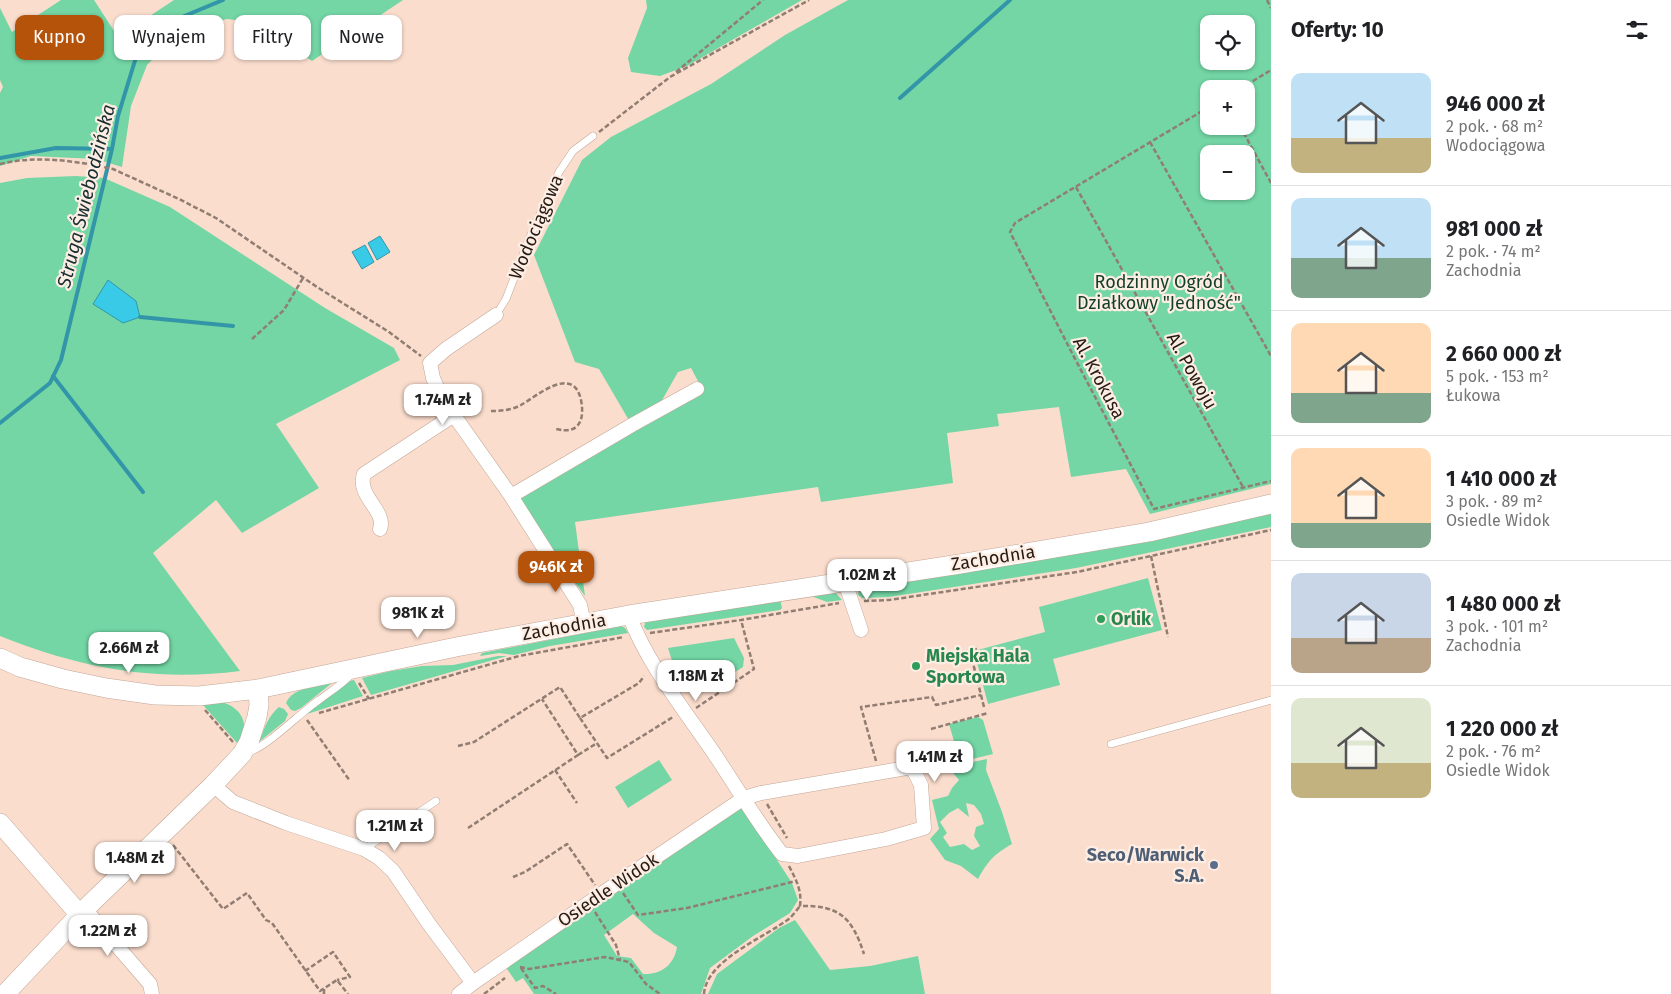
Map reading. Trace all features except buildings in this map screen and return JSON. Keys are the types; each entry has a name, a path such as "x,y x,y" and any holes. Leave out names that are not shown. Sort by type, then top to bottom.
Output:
{"street":[{"name":"Wodociągowa","path":"430,363 446,349 496,315"},
{"path":"430,363 433,378 441,398 511,496 580,605 584,624"},
{"path":"511,496 697,389"},
{"path":"380,529 381,520 363,486 364,474 454,415"},
{"name":"Zachodnia","path":"0,658 20,666 86,684 155,695 199,696 258,689 357,674 456,647 629,615 1149,532 1271,504"},
{"path":"845,582 862,630"},
{"path":"629,615 636,633 661,675 782,854"},
{"path":"5,994 83,912 213,785 242,754 249,742 257,717 259,705 258,689"},
{"name":"Osiedle Widok","path":"459,994 616,884 744,798 912,767 921,786 924,828 886,839 798,856 782,854"},
{"path":"213,785 233,802 286,823 364,848 379,858 393,871 429,924 473,983"},
{"path":"0,823 150,984 152,994"}],"lane":[{"name":"Wodociągowa","path":"496,315 506,299 529,239 559,172 573,152 593,136"},
{"path":"242,754 253,751 261,746 319,699 357,674"},
{"path":"1111,744 1271,700"},
{"path":"364,848 436,801"}],"path":[{"path":"593,136 621,117 763,0"},
{"path":"670,77 809,0"},
{"path":"1266,0 1271,8"},
{"path":"1255,80 1271,70"},
{"path":"1076,187 1200,112"},
{"path":"1245,135 1271,183"},
{"path":"1150,142 1271,356"},
{"path":"0,164 32,160 57,161 113,169 179,199 216,218 303,278 389,332 430,363"},
{"name":"Al. Krokusa","path":"1076,187 1015,223 1010,232 1154,509 1243,488"},
{"name":"Al. Powoju","path":"1076,187 1243,488"},
{"path":"252,339 284,310 303,278"},
{"path":"491,411 508,410 548,388 561,383 568,383 574,387 580,396 583,408 581,420 574,429 566,432 556,429"},
{"path":"1243,488 1271,481"},
{"path":"862,601 889,600 1068,573 1271,530"},
{"path":"1151,556 1168,637"},
{"path":"646,634 741,620 841,602"},
{"path":"788,606 789,611"},
{"path":"694,709 754,669 741,620"},
{"path":"314,714 519,656 628,636"},
{"path":"977,649 970,651 984,707"},
{"path":"357,674 369,699"},
{"path":"580,718 639,683 644,676"},
{"path":"458,746 474,742 560,687 607,758 680,713"},
{"path":"877,766 861,707 932,697 936,705 981,695"},
{"path":"199,696 200,704 242,754"},
{"path":"542,698 578,755"},
{"path":"930,729 988,713"},
{"path":"304,717 350,781"},
{"path":"468,828 597,743"},
{"path":"555,770 577,803"},
{"path":"768,805 778,822"},
{"path":"164,833 222,909 247,893 266,920 272,923 305,971 320,991 337,980 350,977 333,952 305,971"},
{"path":"512,877 525,872 567,844 596,886"},
{"path":"704,994 704,989 714,970 756,938 790,918 800,906 801,896 796,881 782,854"},
{"path":"616,884 638,916 686,908 796,881"},
{"path":"589,903 616,945 620,961"},
{"path":"800,906 817,905 830,908 844,916 857,935 864,954"},
{"path":"513,972 520,967 528,968 605,957 629,962 646,984 660,994"},
{"path":"520,967 535,988 543,986 556,994"},
{"path":"484,994 506,978"},
{"path":"337,980 348,994"},
{"path":"324,989 324,994"}],"green space":[{"path":"61,0 94,0 104,15 38,15"},
{"path":"174,0 403,0 381,15 321,15 321,55 312,61 311,15 234,15 234,20 224,20 224,15 151,15"},
{"path":"646,0 802,0 687,66 660,76 631,72 628,58 647,8"},
{"name":"Rodzinny Ogród Działkowy \"Jedność\"","path":"848,0 1271,0 1271,484 1150,514 1126,469 1071,477 1059,407 997,414 999,426 947,433 953,483 821,502 818,487 575,522 585,596 521,509 520,497 699,383 691,368 678,372 661,402 630,422 599,369 575,362 534,255 582,160 611,137 711,84 785,35"},
{"path":"0,8 12,32 15,30 15,60 104,60 104,15 114,31 114,60 152,60 147,65 131,106 122,167 96,159 31,156 0,166 0,93 3,87 0,80"},
{"path":"76,176 104,178 170,207 325,308 394,348 400,360 276,424 319,488 242,533 216,500 153,553 240,671 177,675 118,670 59,657 0,636 0,183 27,178"},
{"path":"1271,511 1271,527 1076,568 889,597 862,598 858,595 859,590 863,586"},
{"path":"1148,578 1162,630 1053,659 1060,685 988,704 974,651 1045,632 1039,607"},
{"path":"835,592 842,600 827,602 811,596"},
{"path":"780,599 782,608 780,610 647,630 644,627 646,619"},
{"path":"621,626 628,633 550,646 514,655 499,653 480,656 482,653"},
{"path":"734,638 744,658 743,667 703,692 693,675 679,664 673,664 668,648"},
{"path":"507,656 371,695 362,678 391,671 422,666 453,665"},
{"path":"354,680 363,696 304,715 345,682"},
{"path":"332,683 295,711 291,710 286,703 289,698 299,691"},
{"path":"220,702 235,708 242,716 244,726 238,744 203,705"},
{"path":"279,707 288,714 285,721 259,742 269,719"},
{"path":"978,717 983,720 993,754 960,762 949,724"},
{"path":"987,759 986,770 1012,844 992,858 978,879 961,866 945,860 930,839 939,829 932,800 948,796 959,780 948,767","holes":["966,803 974,805 981,814 984,824 976,827 974,836 980,846 972,850 964,844 950,847 943,837 947,833 940,822 949,813 958,808 969,817"]},
{"path":"659,760 672,780 628,808 615,787"},
{"path":"741,805 792,883 798,900 790,913 753,936 710,968 701,994 534,994 523,978 516,982 505,966","holes":["633,914 654,933 677,947 670,964 661,971 650,974 643,974 631,958 617,956 604,935"]},
{"path":"795,920 830,970 870,966 918,956 925,994 708,994 717,974 779,928"}],"water":[{"path":"380,236 390,252 377,260 368,243"},
{"path":"365,245 374,262 362,269 352,252"},
{"path":"108,280 136,301 140,317 123,323 93,304"}],"waterway":[{"name":"Struga Świebodzińska","path":"0,423 50,383 61,360 112,149 118,116 137,54 170,22 223,0"},
{"path":"900,98 1010,0"},
{"path":"0,158 56,148 112,149"},
{"path":"140,317 233,326"},
{"path":"53,376 143,492"}],"place":[{"name":"Orlik","path":"1101,619"},
{"name":"Miejska Hala Sportowa","path":"916,666"},
{"name":"Seco/Warwick S.A.","path":"1214,865"}]}
